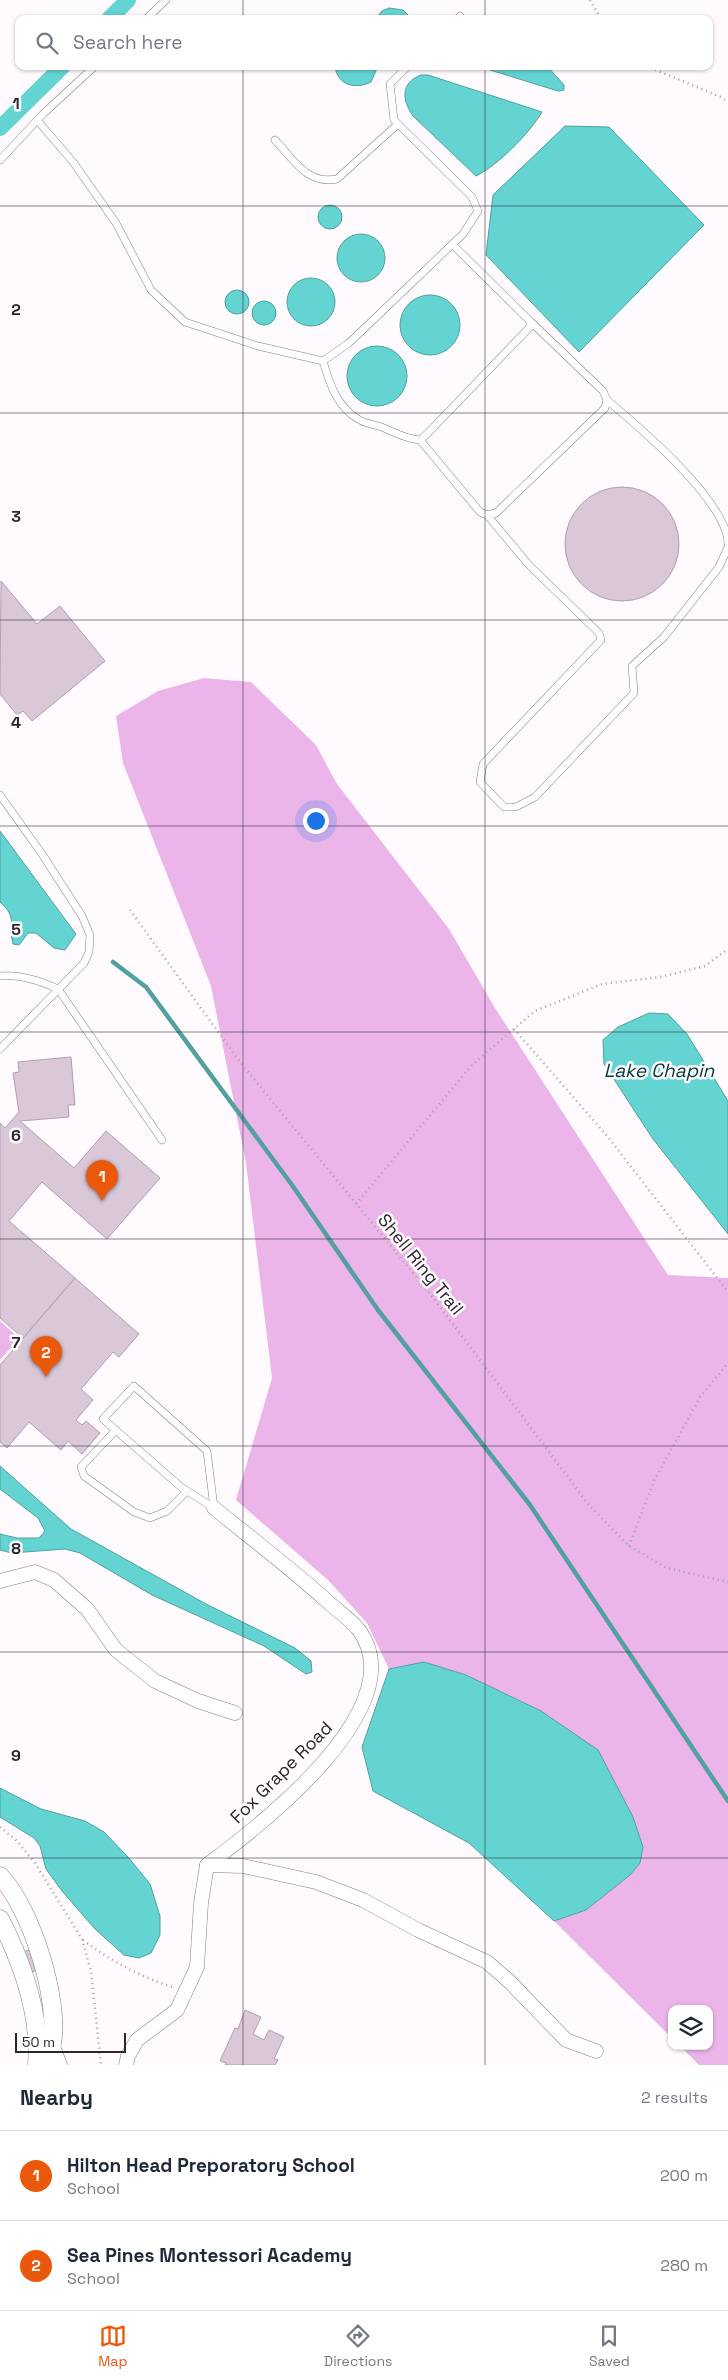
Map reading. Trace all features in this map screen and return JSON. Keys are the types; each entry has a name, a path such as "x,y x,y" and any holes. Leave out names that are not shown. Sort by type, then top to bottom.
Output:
{"street":[{"name":"Fox Grape Road","path":"207,1865 260,1826 344,1738 360,1712 369,1690 373,1671 370,1651 359,1630 301,1577 214,1508"},
{"path":"0,1581 35,1572 54,1580 87,1609 116,1650 155,1681 198,1701 235,1713"},
{"path":"126,2065 128,2056 137,2040 177,2010 197,1967 201,1902 207,1865 243,1866 316,1882 363,1900 418,1930 487,1962 510,1982 566,2040 596,2051"},
{"path":"0,1876 20,1905 36,1940 50,1991 53,2016 52,2044 43,2065"},
{"path":"0,1919 33,2005 38,2047 37,2065"},
{"path":"52,2044 60,2065"}],"lane":[{"path":"150,15 166,0"},
{"path":"0,160 38,120 91,70"},
{"path":"38,120 73,162 116,223 151,290 185,322 258,346 323,361 349,343 463,234 478,211 472,197 394,120 390,84 404,70"},
{"path":"275,140 311,178 325,182 337,180 398,124"},
{"path":"452,244 603,391 607,400 639,427 691,479 715,508 725,527 728,543"},
{"path":"323,361 328,379 339,401 348,412 359,420 382,427 409,440 420,440 499,361 530,327 530,321"},
{"path":"487,515 496,513 605,408 607,400"},
{"path":"420,440 480,512 487,515 529,565 599,633 601,640 483,764 480,782 504,807 516,807 535,797 634,693 632,666 664,636 720,567 728,547"},
{"path":"0,795 42,854 82,916 90,935 90,952 84,963 0,1049"},
{"path":"0,976 12,975 34,980 58,989 162,1140"},
{"path":"134,1386 207,1451 214,1508 187,1491 103,1419 134,1386"},
{"path":"116,1430 81,1467 81,1472 84,1476 134,1512 150,1518 167,1511 187,1491"}],"path":[{"path":"590,0 598,15"},
{"path":"656,70 721,97 728,102"},
{"name":"Shell Ring Trail","path":"130,910 240,1062 431,1295 590,1505 629,1546 667,1568 728,1582"},
{"path":"356,1204 472,1065 535,1011 602,984 660,977 705,966 728,949"},
{"path":"514,1029 608,1137 728,1292"},
{"path":"629,1546 654,1481 700,1397 728,1363"},
{"path":"0,1827 17,1841 35,1863 82,1939 91,1971 101,2065"},
{"path":"82,1939 111,1960 143,1977 186,1991"}],"shaded area":[{"path":"204,678 251,682 316,745 337,784 449,929 495,1008 668,1275 728,1278 728,2065 699,2065 684,2050 713,2050 713,2005 668,2005 668,2034 554,1921 586,1910 630,1875 640,1863 542,1712 466,1675 424,1662 389,1669 367,1623 328,1580 236,1500 272,1378 246,1163 211,986 123,763 116,716 158,691"},
{"path":"0,1321 19,1338 0,1360"}],"water":[{"path":"389,8 403,10 408,15 378,15"},
{"path":"336,70 376,70 371,82 359,86 343,82"},
{"path":"490,70 551,70 564,85 564,90 558,91"},
{"path":"428,75 542,112 529,130 512,148 485,171 476,176 409,110 405,98 406,87 414,78"},
{"path":"565,126 609,127 704,225 579,352 486,255 493,195"},
{"path":"330,205 339,208 342,217 339,226 330,229 321,226 318,217 321,208"},
{"path":"356,234 366,234 378,241 385,253 385,263 378,275 366,282 356,282 348,278 341,271 337,263 337,253 341,245 348,238"},
{"path":"306,278 316,278 325,282 331,288 335,302 331,316 325,322 316,326 306,326 297,322 291,316 287,307 287,297 291,288 297,282"},
{"path":"237,290 246,293 249,302 246,311 237,314 228,311 225,302 228,293"},
{"path":"430,295 447,300 455,308 460,325 455,342 447,350 430,355 413,350 405,342 400,325 405,308 413,300"},
{"path":"264,301 269,302 275,308 275,318 269,324 264,325 259,324 253,318 252,313 253,308 259,302"},
{"path":"377,346 394,351 402,359 407,376 402,393 394,401 377,406 360,401 352,393 347,376 352,359 360,351"},
{"path":"0,831 76,934 65,950 54,948 36,933 28,933 19,945 13,944 11,917 0,902"},
{"name":"Lake Chapin","path":"649,1013 668,1014 687,1034 728,1101 728,1234 653,1139 604,1064 603,1040 618,1027"},
{"path":"0,1466 71,1529 206,1604 295,1648 311,1661 312,1672 306,1674 264,1646 152,1595 80,1553 65,1549 12,1553 0,1550 0,1534 17,1538 39,1538 45,1531 38,1518 0,1489"},
{"path":"424,1662 466,1675 541,1711 598,1750 633,1817 643,1847 640,1863 630,1875 586,1910 554,1921 469,1843 373,1791 362,1747 389,1669"},
{"path":"0,1788 41,1809 85,1821 104,1832 128,1857 150,1884 160,1916 160,1935 151,1953 139,1958 124,1955 95,1929 62,1891 46,1869 40,1846 34,1838 0,1817"}],"building":[{"path":"622,487 644,491 662,504 675,522 679,544 675,566 662,584 644,597 622,601 600,597 582,584 569,566 565,544 569,522 582,504 600,491"},
{"path":"1,581 37,624 60,606 105,661 32,721 23,711 17,715 0,694"},
{"path":"71,1057 75,1105 68,1105 69,1117 20,1121 74,1168 106,1131 160,1178 107,1239 42,1182 9,1221 75,1278 23,1338 0,1318 0,1123 5,1128 19,1112 13,1073 19,1072 18,1062"},
{"path":"75,1278 139,1334 119,1357 113,1352 81,1389 93,1400 76,1420 82,1425 86,1421 100,1433 82,1454 68,1441 61,1450 29,1422 7,1448 0,1442 0,1365"},
{"path":"34,1948 41,1969 28,1973 21,1953"},
{"path":"245,2010 261,2017 253,2034 264,2040 269,2030 284,2037 274,2059 278,2060 275,2065 225,2065 226,2063 220,2061 235,2028 238,2029"}],"waterway":[{"path":"113,15 128,0"},
{"path":"0,128 59,70"},
{"path":"113,962 146,987 292,1185 378,1310 530,1505 728,1801"}],"place":[{"name":"Hilton Head Preporatory School","path":"102,1201"},
{"name":"Sea Pines Montessori Academy","path":"46,1377"}]}
